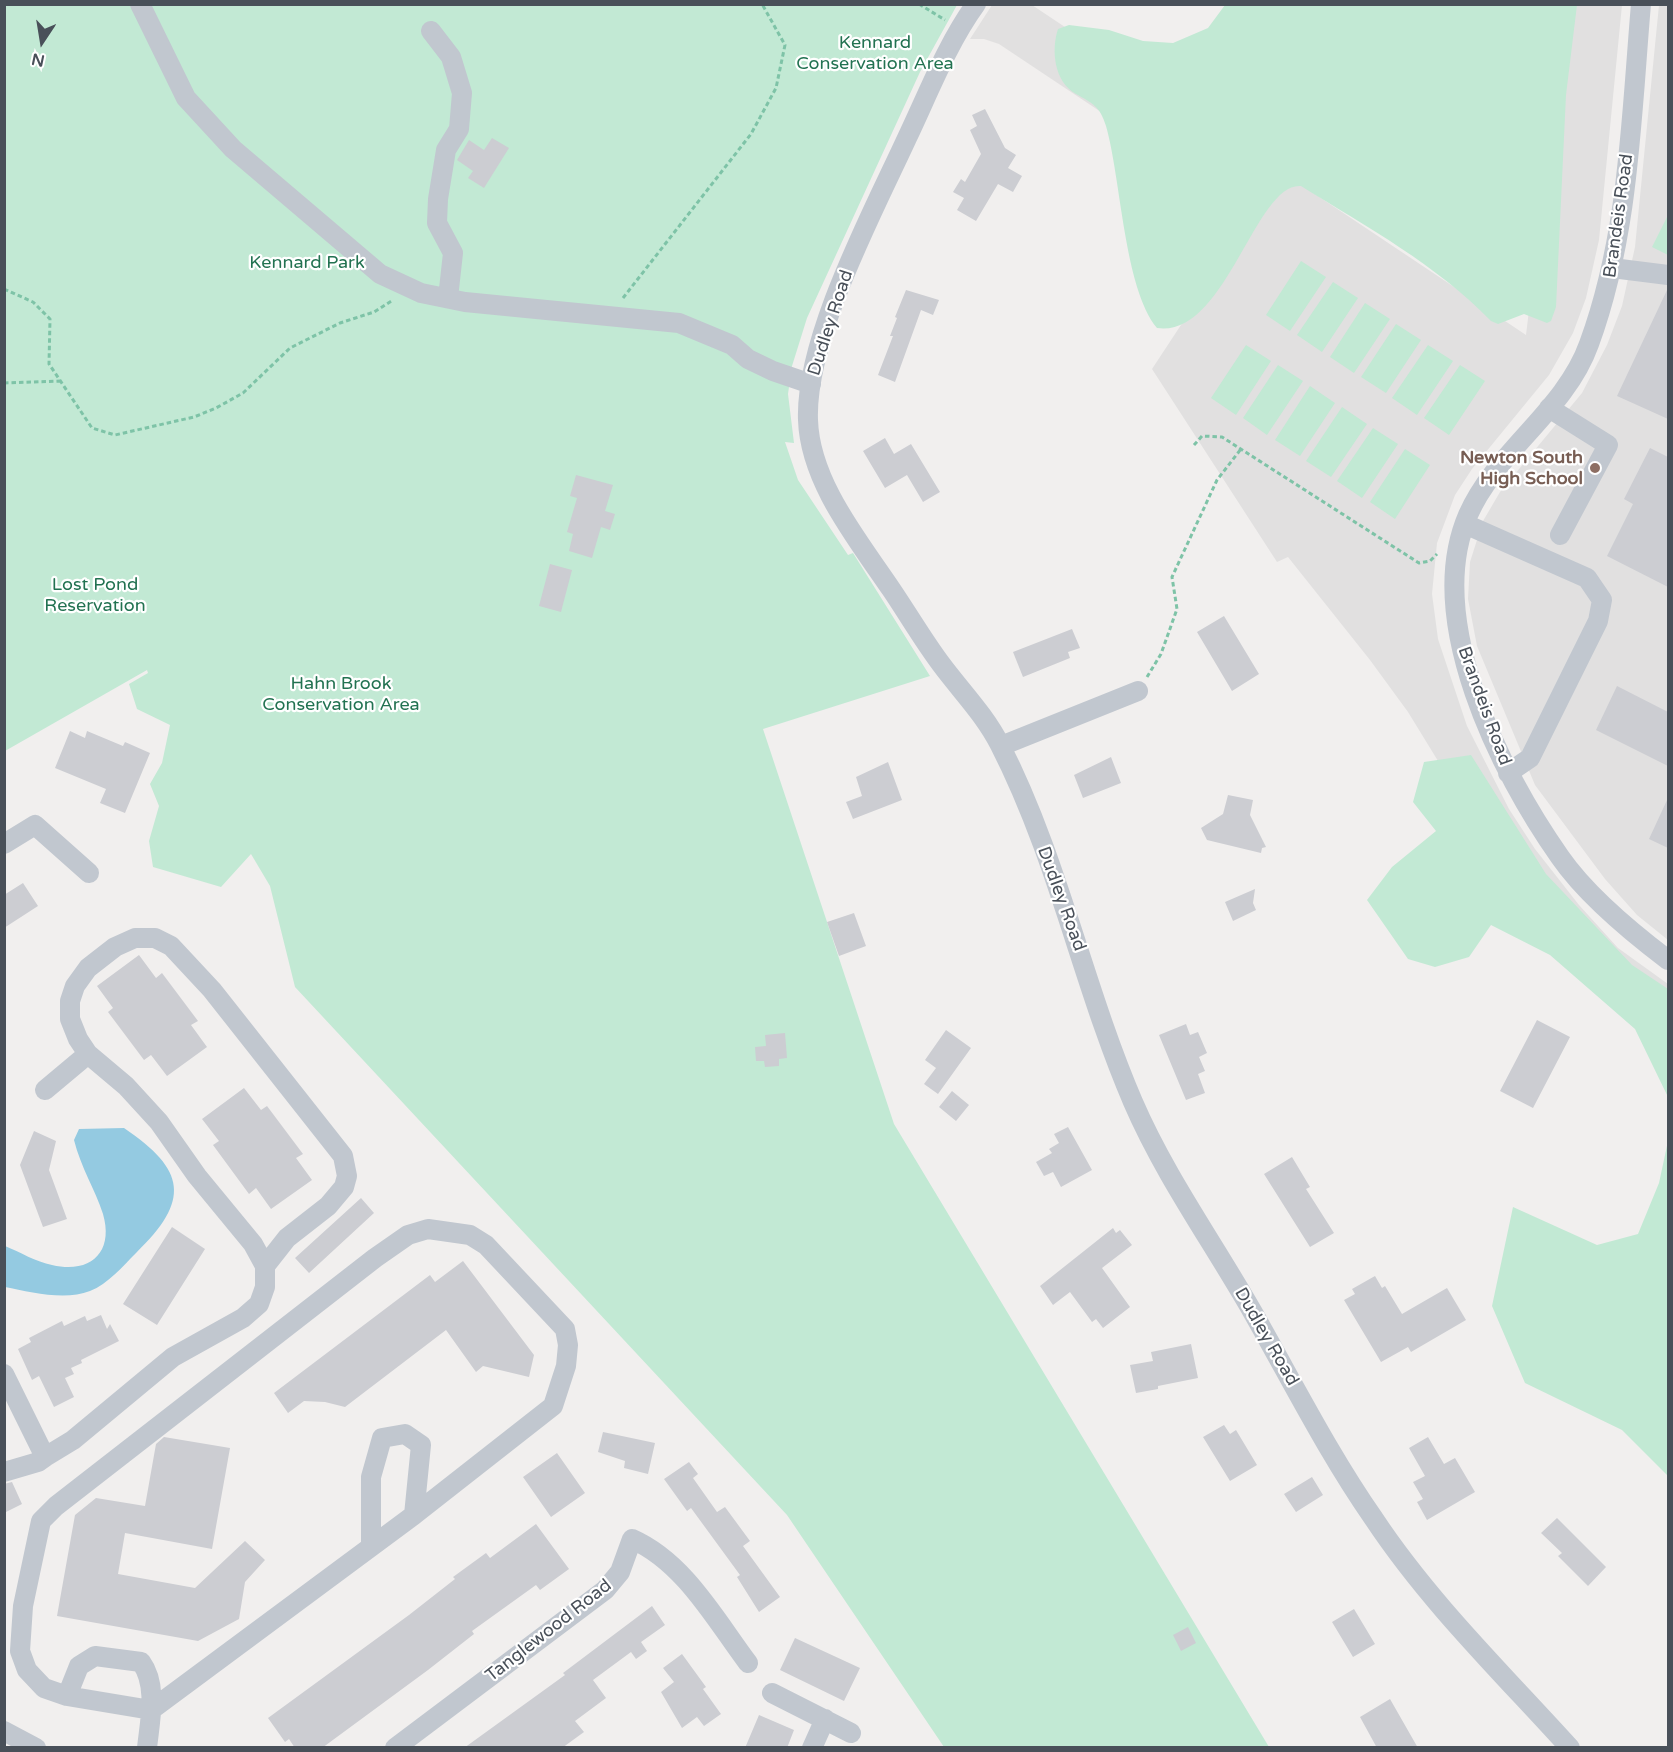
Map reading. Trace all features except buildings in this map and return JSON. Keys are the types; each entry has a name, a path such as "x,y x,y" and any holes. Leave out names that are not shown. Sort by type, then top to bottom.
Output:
{"street":[{"path":"140,4 186,98 234,149 380,274 412,289 448,298 679,323 732,345 748,359 773,371 811,384"},
{"name":"Dudley Road","path":"976,4 929,91 860,239 832,311 811,384 808,423 814,455 831,495 941,663 982,715 1001,746 1024,797 1131,1098 1163,1166 1251,1310 1292,1384 1374,1521 1427,1588 1569,1748"},
{"name":"Brandeis Road","path":"1641,4 1626,180 1612,268 1588,346 1548,408 1502,462 1482,491 1465,524 1458,546 1453,589 1459,635 1473,684 1508,773 1561,858 1623,926 1668,960"},
{"path":"431,31 451,57 462,93 459,129 446,150 438,199 437,223 453,253 448,298"},
{"path":"1612,268 1668,275"},
{"path":"1548,408 1608,445 1560,535"},
{"path":"1465,524 1587,578 1602,600 1598,621 1530,758 1508,773"},
{"path":"1001,746 1138,692"},
{"path":"4,844 35,825 89,873"},
{"path":"4,1472 38,1462 73,1440 173,1357 243,1318 259,1304 265,1287 265,1266 254,1244 197,1176 159,1122 126,1086 88,1054 78,1039 70,1019 70,1001 75,986 88,968 115,947 135,938 155,938 171,946 212,990 342,1156 347,1176 344,1187 328,1206 286,1238 265,1266"},
{"path":"45,1090 88,1054"},
{"path":"429,1229 470,1235 486,1245 542,1301 564,1329 568,1345 566,1366 553,1406 414,1515 151,1710 67,1696 44,1688 27,1670 20,1651 23,1606 40,1521 56,1506 375,1258 408,1235 429,1229"},
{"path":"4,1374 45,1457"},
{"path":"371,1547 371,1477 382,1438 405,1434 422,1445 414,1515"},
{"name":"Tanglewood Road","path":"395,1748 605,1590 620,1572 632,1539 654,1550 673,1565 748,1663"},
{"path":"67,1696 80,1666 95,1656 141,1662 150,1674 151,1710 147,1748"},
{"path":"771,1693 851,1732"},
{"path":"812,1748 825,1719"},
{"path":"4,1731 36,1748"}],"path":[{"path":"610,317 751,134 776,88 785,45 762,4"},
{"path":"918,4 947,21"},
{"path":"4,289 33,302 50,319 49,364 92,428 115,435 143,430 216,408 243,393 290,348 340,323 374,312 412,289"},
{"path":"4,383 61,381"},
{"path":"1194,445 1202,436 1222,437 1419,562 1430,561 1437,554 1442,543 1458,546"},
{"path":"1138,692 1161,654 1177,609 1172,577 1217,480 1241,449"}],"shaded area":[{"path":"992,5 1032,5 1526,335 1566,5 1622,5 1599,240 1586,298 1573,333 1549,375 1472,469 1455,495 1437,543 1432,594 1438,639 1467,726 1509,809 1535,849 1579,905 1618,948 1668,984 1668,993 1530,911 1408,712 1288,557 1277,562 1152,369 1254,214 999,44 984,39 970,39"},
{"name":"Newton South High School","path":"1659,5 1668,5 1668,940 1637,915 1605,879 1535,785 1477,646 1468,599 1470,562 1483,521 1500,492 1582,393 1607,345 1622,306 1635,247"}],"green space":[{"path":"5,5 957,5 920,72 807,318 792,366 788,394 794,443 785,442 798,480 848,555 853,553 930,676 763,729 894,1124 1269,1747 944,1747 787,1515 295,987 270,886 251,854 221,887 153,867 149,841 159,806 150,784 162,763 170,725 137,709 129,684 148,673 147,670 5,751"},
{"path":"1225,5 1577,5 1566,95 1556,307 1551,321 1547,323 1524,314 1498,324 1491,321 1425,264 1301,186 1284,191 1269,208 1221,286 1202,309 1181,325 1157,328 1146,310 1130,260 1106,126 1095,106 1069,89 1063,82 1056,65 1056,37 1058,29 1069,25 1109,30 1143,41 1173,43 1208,28"},
{"path":"1668,215 1668,255 1652,247"},
{"path":"1301,261 1326,277 1290,331 1266,315"},
{"path":"1333,282 1358,298 1322,352 1297,335"},
{"path":"1365,303 1390,319 1354,373 1330,357"},
{"path":"1396,324 1421,340 1386,393 1361,377"},
{"path":"1246,345 1271,361 1236,415 1211,398"},
{"path":"1428,345 1453,361 1417,415 1392,398"},
{"path":"1278,365 1303,381 1267,435 1243,418"},
{"path":"1460,365 1485,381 1449,435 1424,418"},
{"path":"1310,386 1335,403 1300,456 1275,440"},
{"path":"1342,407 1367,424 1331,477 1306,461"},
{"path":"1373,428 1398,444 1362,498 1337,481"},
{"path":"1405,449 1430,465 1395,519 1370,502"},
{"path":"1471,755 1546,874 1632,965 1668,989 1668,1097 1635,1029 1550,955 1491,925 1469,957 1435,967 1408,959 1367,900 1392,867 1436,831 1413,802 1424,762"},
{"path":"1668,1141 1668,1476 1622,1430 1525,1383 1492,1306 1513,1207 1597,1245 1638,1234 1659,1183"}],"water":[{"path":"124,1128 145,1143 160,1158 170,1172 174,1186 173,1201 166,1217 154,1234 115,1274 90,1291 59,1295 5,1287 5,1246 40,1262 66,1267 88,1263 102,1249 106,1227 103,1214 74,1140 79,1129"}],"place":[{"name":"Newton South High School","path":"1595,468"}],"park label":[{"name":"Kennard Conservation Area","path":"875,53"},
{"name":"Kennard Park","path":"307,263"},
{"name":"Lost Pond Reservation","path":"95,595"},
{"name":"Hahn Brook Conservation Area","path":"341,694"}]}
